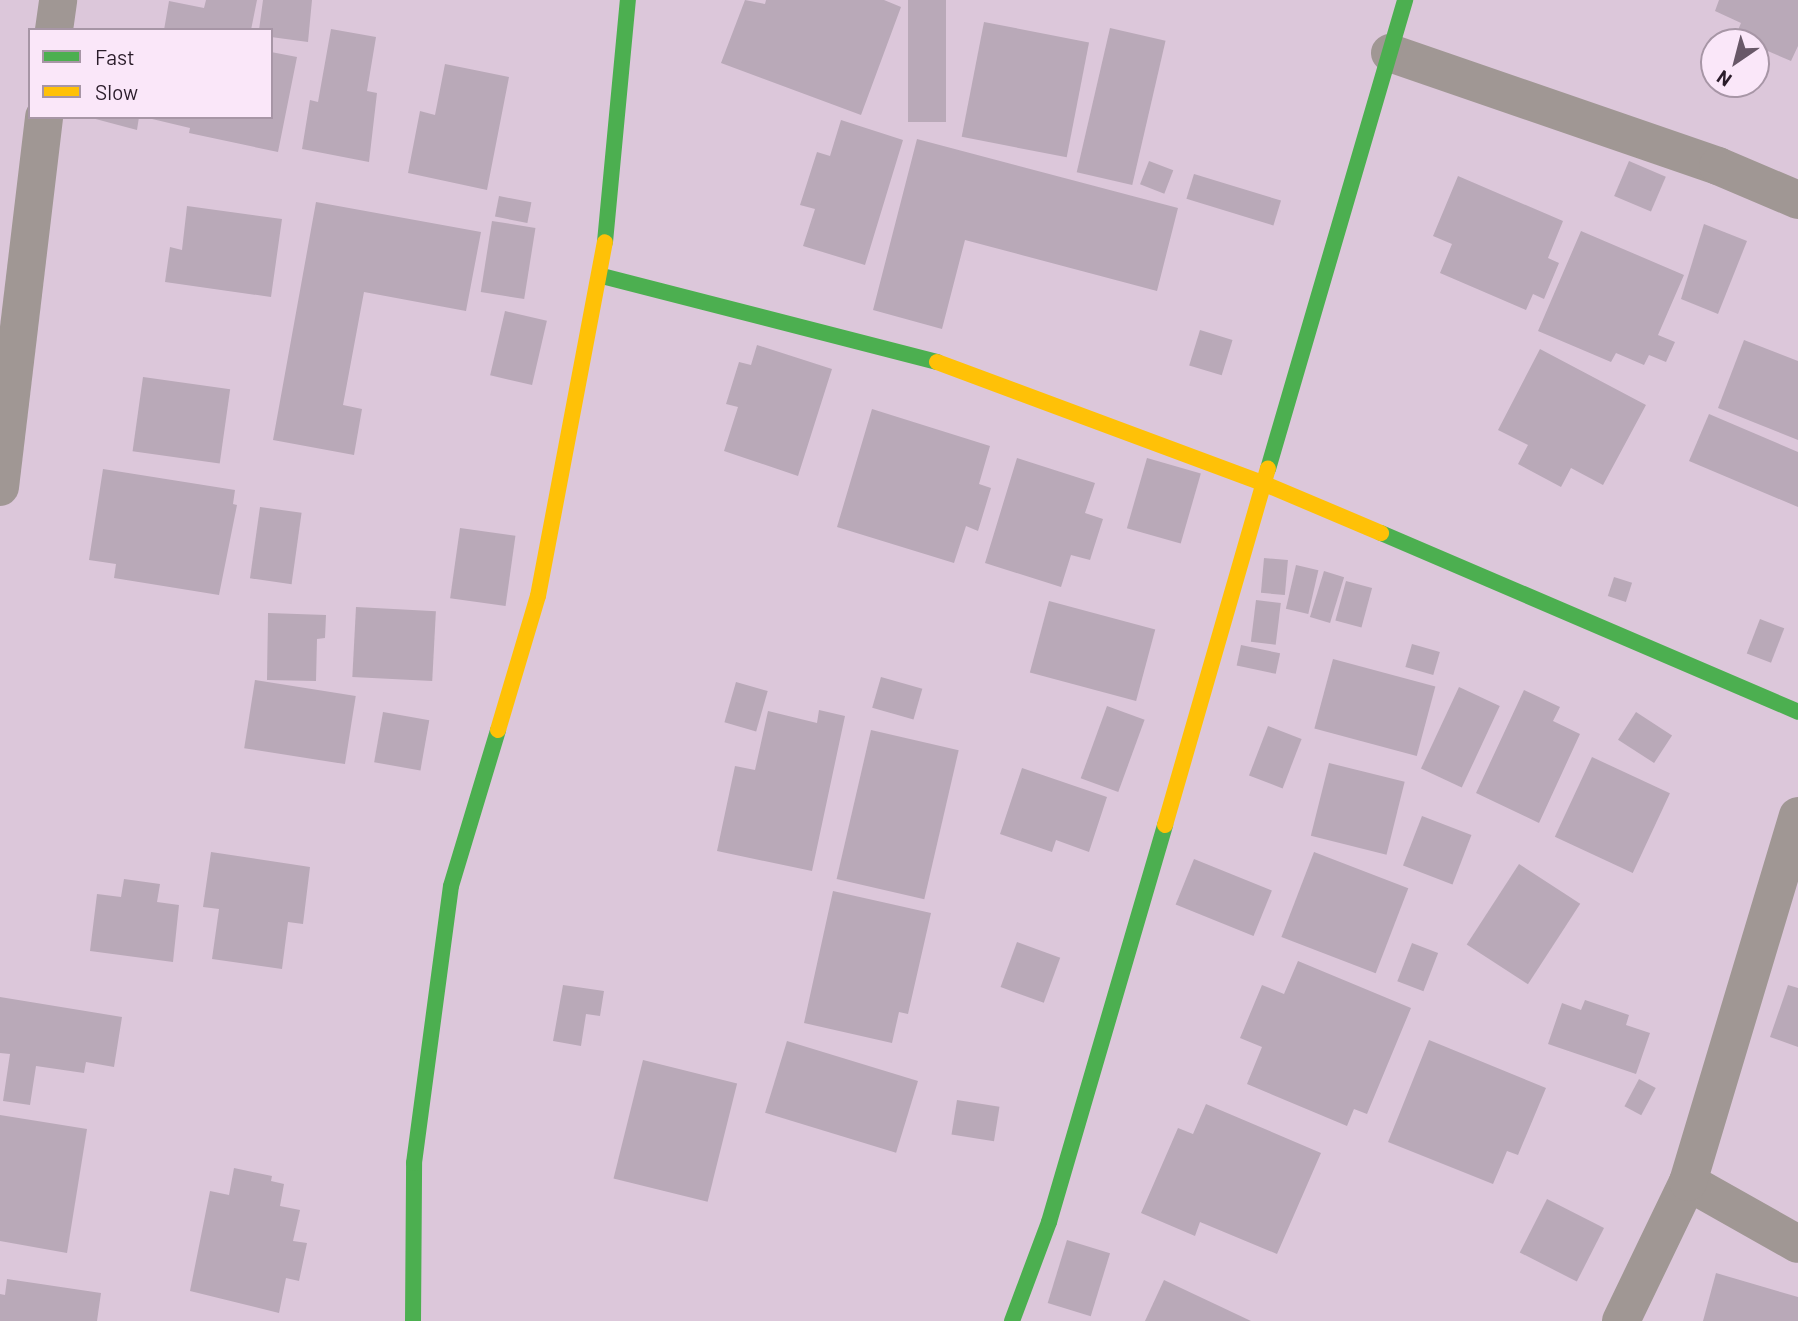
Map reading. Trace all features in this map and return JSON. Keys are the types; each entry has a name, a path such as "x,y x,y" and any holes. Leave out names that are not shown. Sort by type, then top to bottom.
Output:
{"street":[{"path":"54,28 58,0"},
{"path":"413,1321 414,1163 451,886 538,596 602,276 628,0"},
{"path":"1012,1321 1049,1223 1405,0"},
{"path":"1390,53 1718,166 1798,200"},
{"path":"0,487 44,119"},
{"path":"602,276 934,361 1265,484 1798,712"},
{"path":"1621,1321 1688,1182 1798,816"},
{"path":"1688,1182 1798,1244"}],"building":[{"path":"206,0 257,0 251,28 164,28 169,1 204,8"},
{"path":"263,0 312,0 308,42 273,37 273,28 259,28"},
{"path":"745,0 765,4 766,0 884,0 901,7 861,115 721,63"},
{"path":"908,0 946,0 946,122 908,122"},
{"path":"1719,0 1798,0 1798,46 1791,61 1770,52 1770,28 1739,28 1741,23 1715,11"},
{"path":"984,22 1089,42 1067,157 962,137"},
{"path":"1110,28 1166,41 1132,185 1077,172"},
{"path":"331,29 376,37 367,91 377,93 369,162 302,149 310,100 318,102"},
{"path":"273,52 297,57 278,152 189,133 190,128 152,119 273,119"},
{"path":"445,64 509,77 487,190 408,173 420,111 435,115"},
{"path":"96,119 139,119 137,130"},
{"path":"841,120 903,140 865,265 803,246 815,209 800,205 817,152 830,156"},
{"path":"917,139 1178,208 1157,291 965,240 942,329 873,310"},
{"path":"1149,161 1173,170 1164,194 1140,184"},
{"path":"1629,161 1666,177 1651,212 1614,196"},
{"path":"1194,174 1281,201 1273,225 1186,199"},
{"path":"1458,176 1563,221 1548,258 1559,263 1544,299 1533,294 1526,310 1440,273 1452,244 1433,236"},
{"path":"499,196 531,202 527,223 495,217"},
{"path":"316,202 481,232 466,311 364,292 343,405 362,409 354,455 273,440"},
{"path":"187,206 282,219 271,297 165,282 170,247 182,250"},
{"path":"492,221 535,228 524,299 481,292"},
{"path":"1704,224 1747,241 1718,314 1681,299"},
{"path":"1581,231 1684,275 1658,335 1675,342 1666,362 1649,355 1644,365 1616,353 1611,362 1538,331"},
{"path":"505,311 547,321 532,385 490,375"},
{"path":"1200,330 1233,340 1222,375 1189,365"},
{"path":"1744,340 1798,361 1798,440 1718,408"},
{"path":"757,345 832,369 798,476 724,451 738,407 726,404 739,362 751,365"},
{"path":"1540,349 1646,405 1603,485 1571,468 1561,487 1518,464 1528,445 1498,430"},
{"path":"143,377 230,389 220,464 133,451"},
{"path":"872,409 990,446 979,484 991,488 978,531 966,526 954,563 837,527"},
{"path":"1709,414 1798,452 1798,507 1689,461"},
{"path":"1017,458 1095,483 1085,513 1103,519 1090,560 1071,555 1061,587 985,563"},
{"path":"1147,458 1201,473 1181,544 1127,528"},
{"path":"103,469 235,490 233,504 237,505 219,595 114,578 116,564 89,560"},
{"path":"260,507 302,513 292,584 250,578"},
{"path":"460,528 515,536 506,606 450,598"},
{"path":"1264,558 1288,560 1285,595 1261,593"},
{"path":"1296,565 1318,570 1308,614 1286,609"},
{"path":"1324,571 1344,577 1330,623 1310,617"},
{"path":"1614,577 1632,583 1626,602 1608,596"},
{"path":"1346,581 1372,588 1361,628 1335,621"},
{"path":"1256,600 1281,603 1276,645 1251,642"},
{"path":"1049,601 1155,629 1136,701 1030,672"},
{"path":"356,607 436,611 432,681 352,677"},
{"path":"268,613 326,615 325,638 317,639 316,681 267,680"},
{"path":"1760,619 1784,628 1771,663 1747,654"},
{"path":"1412,644 1440,652 1433,675 1405,667"},
{"path":"1241,645 1280,653 1276,674 1237,666"},
{"path":"1333,659 1435,686 1417,756 1314,729"},
{"path":"881,677 922,689 914,720 872,708"},
{"path":"255,680 356,696 345,764 244,748"},
{"path":"736,682 768,691 756,731 724,722"},
{"path":"1459,687 1500,706 1462,788 1421,769"},
{"path":"1524,690 1560,707 1553,721 1580,734 1539,823 1476,793"},
{"path":"1107,706 1145,720 1118,792 1081,778"},
{"path":"819,710 845,716 812,871 717,851 735,766 755,770 768,711 817,723"},
{"path":"383,712 429,720 420,770 374,762"},
{"path":"1636,712 1672,735 1654,763 1618,740"},
{"path":"1268,726 1302,739 1283,788 1249,775"},
{"path":"871,730 959,750 924,899 837,879"},
{"path":"1592,757 1670,793 1633,873 1555,837"},
{"path":"1329,763 1405,782 1387,855 1311,836"},
{"path":"1022,768 1107,797 1089,852 1056,840 1052,852 1000,834"},
{"path":"1422,816 1471,835 1452,884 1403,865"},
{"path":"211,852 310,867 303,924 288,922 282,969 212,959 219,909 203,907"},
{"path":"1314,852 1408,888 1376,973 1281,937"},
{"path":"1194,859 1272,890 1254,936 1176,904"},
{"path":"1519,864 1580,904 1528,984 1467,945"},
{"path":"124,879 160,884 157,902 179,905 173,962 90,951 97,894 121,897"},
{"path":"833,891 931,913 908,1014 899,1012 892,1043 804,1023"},
{"path":"1017,942 1060,958 1044,1003 1001,987"},
{"path":"1412,943 1438,953 1423,991 1397,981"},
{"path":"1298,961 1411,1008 1367,1114 1354,1109 1347,1126 1247,1084 1262,1047 1240,1038 1262,985 1284,994"},
{"path":"563,985 604,991 600,1016 586,1014 581,1046 553,1041"},
{"path":"1788,985 1798,988 1798,1047 1770,1037"},
{"path":"0,997 122,1017 114,1067 86,1062 84,1073 36,1066 30,1105 3,1101 10,1054 0,1053"},
{"path":"1585,1000 1629,1015 1626,1025 1650,1033 1636,1074 1548,1044 1562,1003 1581,1010"},
{"path":"1429,1040 1546,1088 1518,1155 1507,1151 1493,1184 1388,1142"},
{"path":"787,1041 918,1081 896,1153 765,1113"},
{"path":"643,1060 737,1083 708,1202 613,1178"},
{"path":"1639,1079 1656,1088 1641,1115 1624,1106"},
{"path":"957,1100 999,1107 994,1141 952,1135"},
{"path":"1206,1104 1321,1153 1277,1254 1200,1222 1195,1236 1141,1213 1178,1128 1193,1134"},
{"path":"0,1115 87,1129 67,1253 0,1241"},
{"path":"234,1168 272,1176 271,1181 284,1184 280,1206 300,1210 293,1241 307,1243 299,1281 286,1278 279,1313 190,1291 210,1191 229,1195"},
{"path":"1547,1199 1604,1228 1577,1282 1520,1252"},
{"path":"1067,1240 1110,1253 1091,1316 1048,1303"},
{"path":"1716,1273 1798,1297 1798,1321 1703,1321"},
{"path":"7,1279 101,1293 97,1321 0,1321 0,1294 5,1295"},
{"path":"1164,1280 1251,1321 1145,1321"}],"traffic: fast":[{"path":"605,242 628,0"},
{"path":"1268,469 1405,0"},
{"path":"602,276 937,362"},
{"path":"1381,533 1798,712"},
{"path":"413,1321 414,1163 451,886 498,730"},
{"path":"1012,1321 1049,1222 1165,825"}],"traffic: slow":[{"path":"498,730 538,596 605,242"},
{"path":"937,362 1265,484 1381,533"},
{"path":"1165,825 1268,469"}]}
